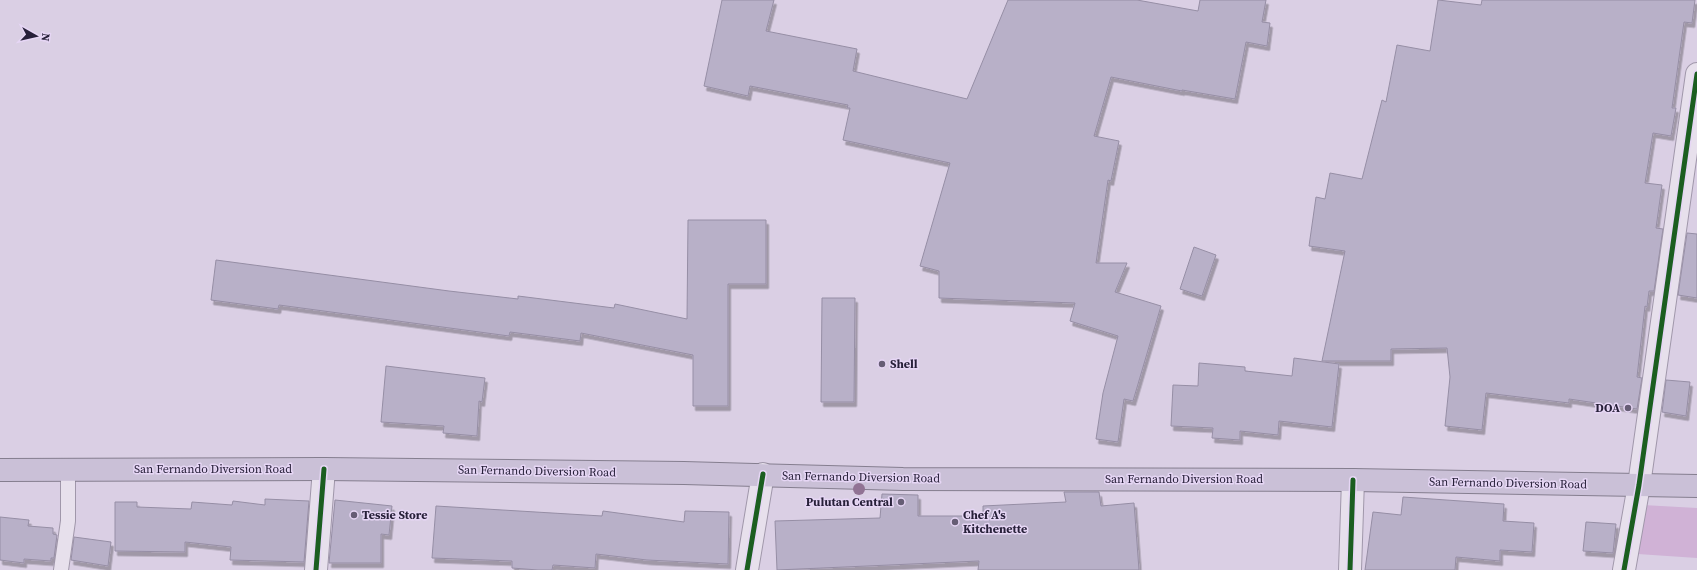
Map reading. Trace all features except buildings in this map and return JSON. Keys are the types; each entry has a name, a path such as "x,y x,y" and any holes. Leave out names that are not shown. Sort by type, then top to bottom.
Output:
{"highway":[{"name":"San Fernando Diversion Road","path":"0,470 324,469 763,474 903,479 1353,480 1697,486"}],"street":[{"path":"1624,570 1640,485 1697,74"},
{"path":"316,570 324,469"},
{"path":"747,570 763,474"},
{"path":"1350,570 1353,480"}],"lane":[{"path":"61,570 68,521 68,469"}],"shaded area":[{"path":"1625,504 1697,508 1697,558 1623,553"}],"cycle path":[{"path":"1624,570 1639,485 1697,74"},
{"path":"316,570 324,469"},
{"path":"747,570 763,474"},
{"path":"1350,570 1353,480"}],"place":[{"name":"Shell","path":"882,364"},
{"name":"DOA","path":"1628,408"},
{"name":"Pulutan Central","path":"901,502"},
{"name":"Tessie Store","path":"354,515"},
{"name":"Chef A's Kitchenette","path":"955,522"}]}
